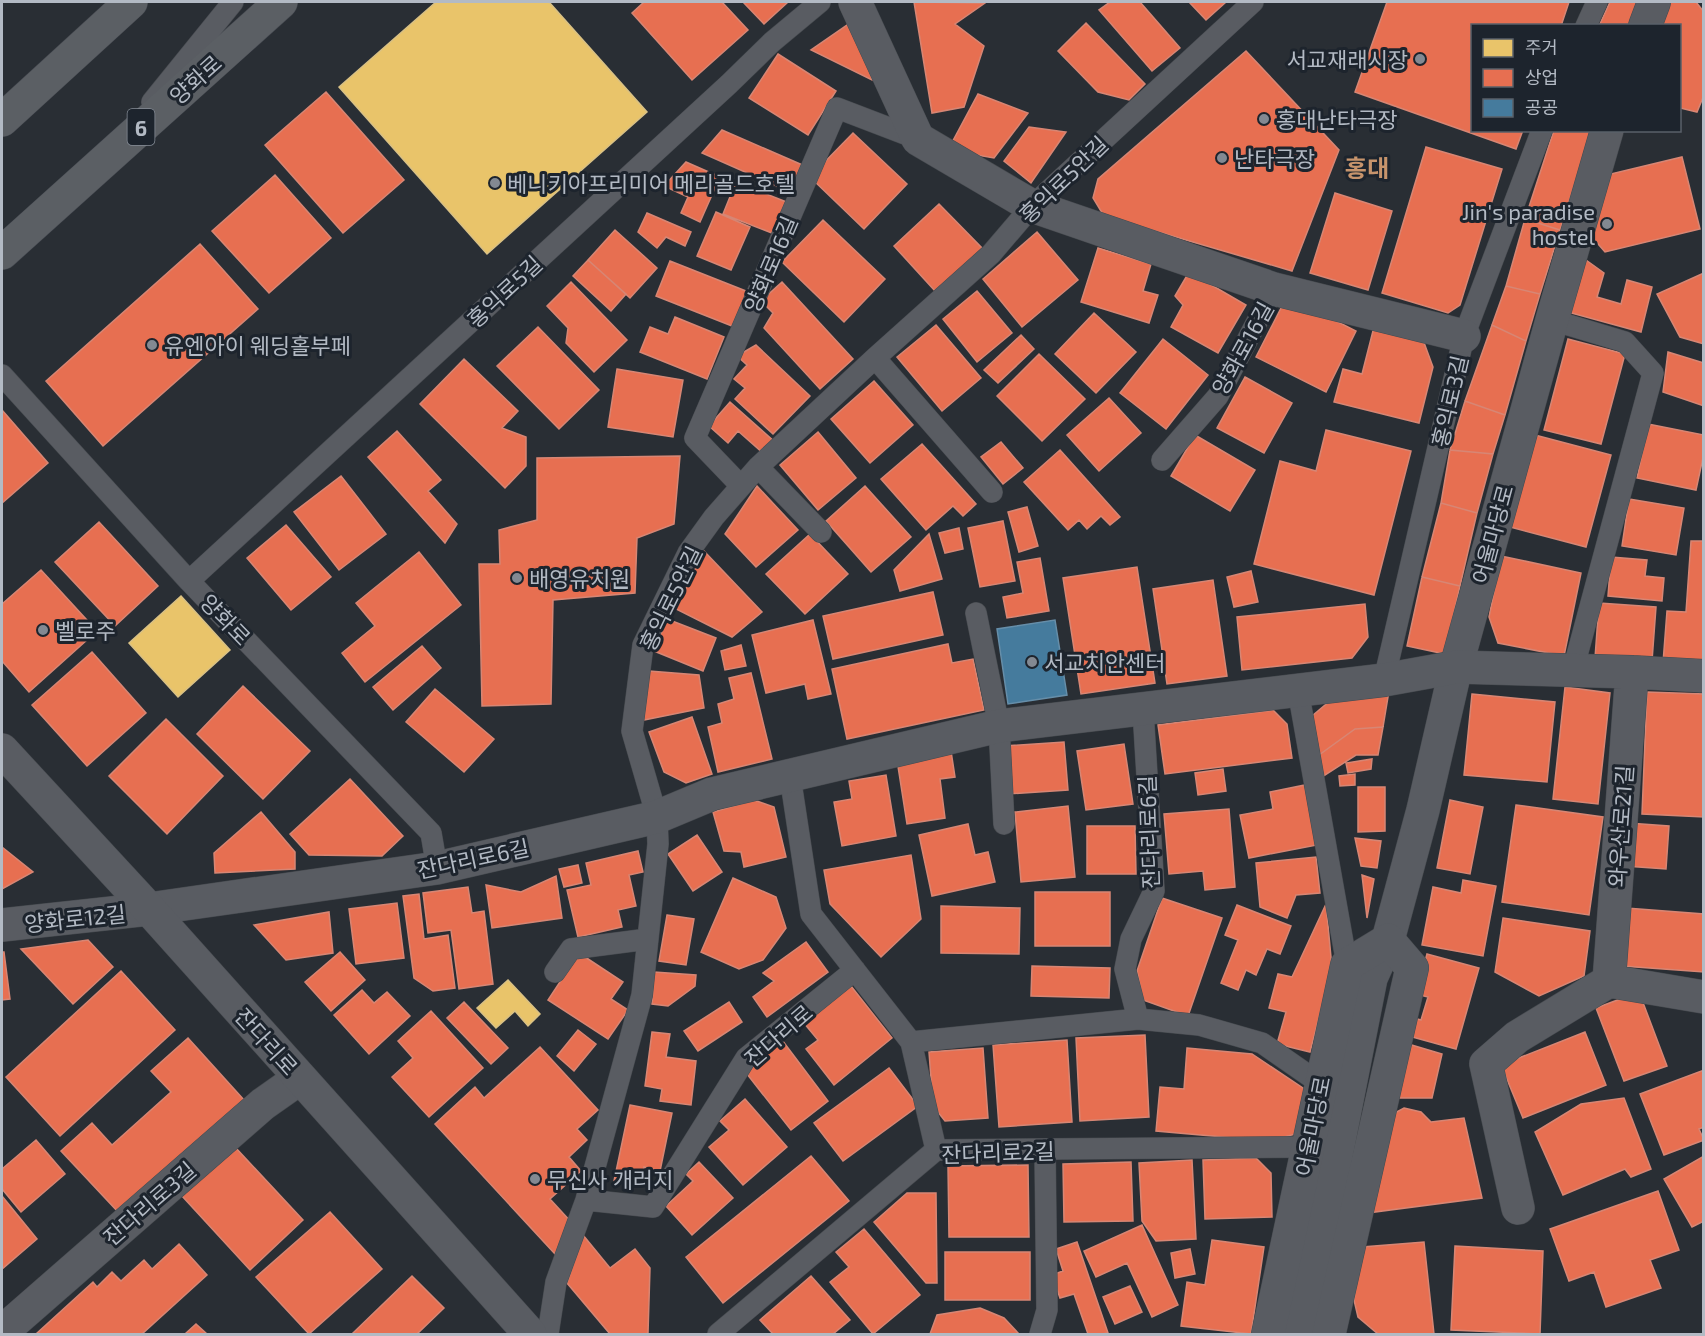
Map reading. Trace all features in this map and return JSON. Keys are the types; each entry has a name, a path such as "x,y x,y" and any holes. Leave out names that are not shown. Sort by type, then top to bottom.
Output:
{"main road":[{"path":"2,120 131,2"},
{"name":"양화로","path":"2,253 281,2"}],"street":[{"path":"855,2 918,139"},
{"path":"1646,24 1654,2"},
{"name":"어울마당로","path":"1301,1335 1371,978 1388,940 1423,810 1456,667 1606,132"},
{"name":"양화로16길","path":"918,139 1032,206 1274,289 1464,336"},
{"path":"1456,667 1704,676"},
{"name":"잔다리로6길","path":"149,909 437,868 657,818 712,794 999,726 1384,680 1456,667"},
{"name":"와우산로21길","path":"1609,981 1632,672"},
{"name":"잔다리로","path":"2,750 149,909 530,1335"},
{"name":"양화로12길","path":"2,925 149,909"},
{"path":"1329,1335 1412,968 1388,940 1347,965"},
{"name":"어울마당로","path":"1268,1335 1347,965"},
{"path":"1518,1208 1486,1064 1516,1036 1609,981 1704,997"},
{"name":"잔다리로3길","path":"2,1332 263,1104 300,1078"}],"lane":[{"path":"106,158 233,2"},
{"name":"홍익로5길","path":"189,581 721,92 772,42 820,2"},
{"name":"홍익로5안길","path":"657,818 632,731 643,645 688,553 714,516 759,467 874,358 991,254 1032,206 1253,2"},
{"path":"1587,24 1597,2"},
{"name":"양화로16길","path":"741,486 695,438 837,108 918,139"},
{"name":"홍익로3길","path":"1384,680 1464,336 1541,132"},
{"name":"양화로16길","path":"1162,460 1218,396 1274,289"},
{"path":"1552,320 1625,342 1653,373 1573,670"},
{"path":"874,358 992,492"},
{"name":"양화로","path":"2,375 189,581 431,833 437,868"},
{"path":"759,467 821,532"},
{"path":"976,613 999,726 1004,824"},
{"path":"1298,690 1347,965"},
{"name":"잔다리로6길","path":"1138,1019 1125,969 1131,939 1154,891 1143,710"},
{"path":"790,776 811,914 911,1042 936,1150"},
{"path":"548,1335 556,1282 586,1200 642,995 658,844 657,818"},
{"path":"555,972 571,949 648,939"},
{"name":"잔다리로","path":"586,1200 653,1207 746,1058 855,970"},
{"path":"911,1042 1138,1019 1199,1025 1262,1043 1321,1084"},
{"name":"잔다리로2길","path":"718,1335 936,1150 1309,1147"},
{"path":"1041,1335 1047,1310 1045,1150"}],"building: 주거":[{"name":"베니키아프리미어 메리골드호텔","path":"436,2 549,2 647,112 487,254 339,87"},
{"path":"181,596 230,650 178,697 129,643"},
{"path":"508,980 540,1014 528,1026 515,1011 496,1028 477,1008"}],"building: 상업":[{"path":"644,2 722,2 748,30 692,80 632,13"},
{"path":"743,2 788,2 764,24"},
{"path":"914,2 985,3 955,24 984,46 964,107 932,113"},
{"path":"1110,2 1140,2 1180,48 1152,71 1099,10"},
{"path":"1189,2 1226,2 1206,20"},
{"name":"서교재래시장","path":"1387,2 1569,2 1562,24 1471,24 1471,132 1522,132 1516,149 1355,92"},
{"path":"1610,2 1643,2 1634,24 1600,24"},
{"path":"1668,2 1696,2 1704,12 1704,95 1697,112 1681,108 1681,24 1658,24"},
{"path":"853,21 868,55 872,80 811,50"},
{"path":"1086,23 1145,84 1129,100 1098,92 1058,51"},
{"path":"1246,51 1339,150 1292,271 1104,216 1093,198 1098,179"},
{"path":"778,54 836,91 808,135 749,98"},
{"path":"326,92 404,180 343,233 265,145"},
{"path":"978,94 1028,113 994,158 948,150"},
{"path":"1029,127 1066,132 1031,183 1004,161"},
{"path":"722,130 807,167 795,194 702,153"},
{"path":"1553,132 1591,133 1560,230 1525,219"},
{"path":"853,133 907,184 864,229 810,177"},
{"path":"1426,147 1502,169 1460,305 1448,313 1382,293"},
{"path":"1682,157 1700,229 1605,252 1585,229 1598,177"},
{"path":"686,162 720,177 700,222 681,213 688,197 664,186"},
{"path":"275,175 331,238 269,293 212,231"},
{"path":"736,182 789,203 777,235 723,214"},
{"path":"1335,193 1392,211 1368,290 1310,273"},
{"path":"939,204 984,250 935,291 894,246"},
{"path":"716,212 750,227 731,270 697,256"},
{"path":"647,213 691,232 685,246 666,237 657,248 638,232"},
{"path":"1525,219 1560,230 1540,294 1506,286"},
{"path":"823,220 885,279 844,322 782,262"},
{"path":"615,230 657,268 630,298 588,260"},
{"path":"1037,232 1078,280 1022,327 983,279"},
{"name":"유엔아이 웨딩홀부페","path":"200,244 258,309 103,446 46,381"},
{"path":"1098,248 1151,264 1143,291 1158,295 1149,323 1081,302"},
{"path":"1579,255 1604,273 1597,297 1621,304 1627,280 1652,287 1641,332 1564,311"},
{"path":"588,260 626,294 611,311 573,276"},
{"path":"670,261 751,293 737,328 656,296"},
{"path":"1189,272 1246,305 1218,353 1171,327 1183,305 1175,296"},
{"path":"1704,273 1704,344 1680,337 1657,294"},
{"path":"571,282 627,340 594,372 566,343 568,328 547,306"},
{"path":"782,282 853,359 820,389 764,328 773,313 761,301"},
{"path":"1506,286 1540,294 1526,341 1492,325"},
{"path":"977,291 1012,333 977,362 943,319"},
{"path":"1299,302 1356,331 1326,392 1256,357 1281,308"},
{"path":"1094,313 1136,352 1096,393 1055,354"},
{"path":"675,317 724,337 707,379 640,352 650,327 668,334"},
{"path":"936,325 981,378 942,411 897,357"},
{"path":"1492,325 1526,341 1505,415 1465,401"},
{"path":"538,327 599,390 559,429 497,366"},
{"path":"1374,327 1423,340 1433,367 1419,423 1334,402 1343,369 1362,374"},
{"path":"1021,335 1034,349 998,383 984,370"},
{"path":"1163,339 1208,375 1166,429 1120,393"},
{"path":"1568,339 1625,354 1601,444 1544,430"},
{"path":"756,345 810,396 773,434 735,399 745,388 734,379 747,365 737,356"},
{"path":"1668,352 1704,363 1704,406 1663,392"},
{"path":"1039,354 1085,399 1042,441 997,396"},
{"path":"464,359 518,411 502,428 526,437 526,466 505,488 420,404"},
{"path":"617,369 683,380 673,437 608,427"},
{"path":"1245,377 1292,403 1264,453 1217,428"},
{"path":"874,381 913,425 870,463 831,419"},
{"path":"1109,398 1141,433 1099,471 1067,435"},
{"path":"1465,401 1505,415 1493,454 1450,450"},
{"path":"730,402 775,442 764,454 738,431 728,443 709,426"},
{"path":"2,410 48,463 2,503"},
{"path":"1648,424 1704,435 1704,453 1696,490 1637,478"},
{"path":"1326,430 1411,451 1374,595 1254,564 1280,461 1316,471"},
{"path":"397,431 441,480 428,491 457,524 445,543 368,457"},
{"path":"818,432 856,478 818,510 780,465"},
{"path":"1195,435 1255,470 1230,511 1171,476"},
{"path":"1535,435 1611,455 1586,547 1510,527"},
{"path":"1001,442 1023,468 1003,484 981,457"},
{"path":"922,444 976,504 963,516 953,506 926,530 881,479"},
{"path":"1060,450 1120,517 1110,525 1101,516 1087,529 1079,520 1068,530 1024,482"},
{"path":"1450,450 1493,454 1477,513 1441,503"},
{"path":"680,456 674,524 637,538 635,593 553,600 551,704 482,706 479,564 500,564 499,530 537,520 537,458"},
{"path":"341,476 386,534 339,570 294,512"},
{"path":"757,486 798,530 756,567 725,534"},
{"path":"865,486 911,537 871,572 826,521"},
{"path":"1629,499 1684,508 1676,555 1622,546"},
{"path":"1441,503 1477,513 1460,586 1422,577"},
{"path":"1027,507 1038,546 1019,552 1008,512"},
{"path":"1003,521 1015,581 980,587 968,528"},
{"path":"99,522 158,586 115,626 55,562"},
{"path":"286,525 331,577 291,610 247,558"},
{"path":"959,528 963,549 945,553 939,533"},
{"path":"810,534 848,574 805,614 766,574"},
{"path":"929,534 942,579 900,591 894,570"},
{"path":"1691,541 1704,541 1704,665 1663,663 1667,611 1686,612"},
{"path":"704,551 762,612 732,637 676,609"},
{"path":"419,552 461,605 365,682 342,653 375,626 356,603"},
{"path":"1501,556 1581,573 1564,656 1498,643 1489,617"},
{"path":"1611,557 1647,560 1645,576 1664,578 1662,601 1608,596"},
{"path":"1040,558 1049,611 1007,618 1003,597 1023,593 1017,562"},
{"path":"1137,567 1155,683 1081,694 1063,578"},
{"path":"41,570 97,631 29,692 2,661 2,604"},
{"path":"1251,571 1258,602 1234,607 1227,577"},
{"path":"1422,577 1460,586 1445,654 1407,646"},
{"path":"1213,580 1227,676 1167,684 1153,589"},
{"path":"933,592 943,635 833,659 823,616"},
{"path":"1599,603 1656,607 1652,661 1595,658"},
{"path":"1365,604 1368,637 1352,658 1242,670 1237,617"},
{"path":"667,619 716,638 703,671 654,651"},
{"path":"813,620 831,694 808,699 805,684 766,693 752,635"},
{"path":"948,644 952,663 973,659 984,710 847,739 832,669"},
{"path":"741,645 746,666 725,670 721,651"},
{"path":"422,646 441,668 393,710 373,687"},
{"path":"92,652 146,713 87,766 32,705"},
{"path":"649,671 699,675 704,708 644,720"},
{"path":"751,673 772,759 718,772 708,727 722,723 718,704 734,699 729,678"},
{"path":"243,686 310,751 263,799 197,734"},
{"path":"1565,687 1610,693 1598,804 1553,799"},
{"path":"435,689 494,739 464,772 406,722"},
{"path":"1389,691 1383,727 1355,729 1319,755 1312,716 1331,700"},
{"path":"1647,692 1704,694 1704,817 1642,814"},
{"path":"1472,694 1555,702 1547,782 1464,775"},
{"path":"1273,710 1287,724 1292,758 1165,774 1158,725"},
{"path":"692,717 712,774 686,783 664,772 649,732"},
{"path":"166,719 223,776 167,834 109,776"},
{"path":"1383,727 1378,755 1356,755 1322,777 1319,755 1355,729"},
{"path":"1064,742 1068,790 1007,794 1004,746"},
{"path":"1124,744 1133,804 1086,810 1077,751"},
{"path":"951,751 955,777 940,779 945,818 907,824 897,760"},
{"path":"1372,759 1371,769 1348,773 1346,763"},
{"path":"1223,769 1226,791 1198,795 1195,773"},
{"path":"1355,774 1355,785 1340,786 1339,776"},
{"path":"886,775 896,836 842,846 834,802 852,799 849,781"},
{"path":"350,779 403,836 382,856 309,855 290,834"},
{"path":"1305,785 1317,845 1249,858 1240,815 1273,809 1270,792"},
{"path":"1358,787 1385,787 1385,831 1358,832"},
{"path":"754,800 774,807 786,857 744,867 741,852 724,851 713,812"},
{"path":"1450,800 1483,807 1470,874 1437,868"},
{"path":"1516,805 1603,817 1589,915 1502,902"},
{"path":"1068,806 1075,877 1021,882 1015,812"},
{"path":"1229,809 1235,887 1205,890 1203,871 1169,874 1164,814"},
{"path":"261,812 295,852 295,869 215,873 214,853"},
{"path":"1628,823 1669,826 1666,869 1625,866"},
{"path":"968,824 975,855 988,852 995,882 932,896 919,835"},
{"path":"1087,826 1135,826 1136,874 1087,874"},
{"path":"697,835 722,872 693,891 668,854"},
{"path":"1355,838 1381,841 1377,868 1361,866"},
{"path":"2,847 33,872 2,889"},
{"path":"638,851 643,872 629,875 636,906 618,910 622,927 578,937 567,890 591,885 586,863"},
{"path":"911,855 921,919 881,957 830,904 824,870"},
{"path":"1316,857 1320,893 1296,895 1287,918 1260,907 1256,863"},
{"path":"578,865 582,883 564,887 559,869"},
{"path":"1362,875 1374,879 1367,918"},
{"path":"556,876 562,918 492,928 486,885 521,892"},
{"path":"733,878 776,897 786,928 763,960 739,969 701,952"},
{"path":"1463,880 1496,886 1483,956 1422,945 1433,887 1461,893"},
{"path":"468,887 472,913 484,911 493,984 459,989 451,930 428,933 423,893"},
{"path":"1035,892 1110,892 1110,946 1035,946"},
{"path":"419,894 424,939 448,935 455,988 433,991 414,978 403,896"},
{"path":"1162,898 1222,918 1188,1016 1143,1000 1137,971"},
{"path":"397,903 404,958 356,964 349,909"},
{"path":"1326,904 1332,968 1310,1052 1277,1044 1286,1012 1269,1008 1278,974 1292,977"},
{"path":"1237,905 1291,926 1280,954 1267,949 1256,975 1246,970 1238,990 1221,983 1238,940 1225,935"},
{"path":"941,906 1020,908 1019,954 941,953"},
{"path":"1626,908 1704,914 1704,972 1622,966"},
{"path":"329,912 333,953 286,960 254,925"},
{"path":"667,915 694,919 686,965 659,961"},
{"path":"1503,918 1590,931 1584,976 1539,996 1495,972"},
{"path":"88,940 113,967 73,1004 21,949"},
{"path":"806,942 828,972 767,1017 753,997 774,981 763,973"},
{"path":"2,952 4,952 10,999 2,1000"},
{"path":"340,952 365,980 331,1011 305,982"},
{"path":"579,953 623,982 611,999 628,1010 608,1039 548,1000"},
{"path":"1427,954 1479,968 1456,1049 1405,1035 1410,1017 1421,1020 1428,997 1416,994"},
{"path":"1032,966 1110,968 1109,998 1031,996"},
{"path":"121,971 175,1030 60,1136 6,1077"},
{"path":"654,972 696,975 695,986 668,1006 652,1004"},
{"path":"851,986 892,1038 834,1085 806,1049 818,1040 804,1023"},
{"path":"362,990 374,1003 387,992 410,1016 369,1054 334,1015"},
{"path":"1639,992 1667,1066 1624,1081 1596,1008"},
{"path":"464,1002 508,1048 491,1064 447,1018"},
{"path":"729,1002 742,1022 698,1051 684,1031"},
{"path":"431,1011 483,1068 429,1117 392,1077 413,1058 398,1041"},
{"path":"578,1030 596,1044 574,1071 557,1056"},
{"path":"652,1032 670,1034 666,1057 696,1061 691,1105 660,1101 662,1089 645,1086"},
{"path":"1585,1032 1606,1085 1523,1118 1501,1065"},
{"path":"1145,1035 1149,1117 1080,1121 1076,1038"},
{"path":"188,1038 244,1100 119,1213 61,1151 92,1123 112,1145 171,1092 151,1071"},
{"path":"782,1040 828,1101 791,1130 743,1069"},
{"path":"1067,1040 1072,1122 999,1127 993,1045"},
{"path":"1405,1043 1442,1054 1432,1098 1394,1098"},
{"path":"540,1047 598,1110 577,1129 587,1140 569,1157 581,1171 550,1199 571,1222 555,1254 435,1124 475,1087 484,1098"},
{"path":"983,1048 988,1118 945,1121 933,1106 929,1052"},
{"path":"1187,1048 1252,1054 1309,1092 1300,1133 1268,1141 1156,1131 1160,1087 1184,1089"},
{"path":"889,1068 918,1106 843,1161 814,1123"},
{"path":"1704,1070 1704,1127 1699,1129 1704,1140 1664,1155 1640,1094"},
{"path":"1624,1098 1651,1169 1631,1177 1625,1169 1563,1195 1535,1132 1581,1104"},
{"path":"745,1099 787,1147 743,1185 709,1147 729,1130 720,1121"},
{"path":"630,1105 672,1113 660,1171 644,1167 640,1185 614,1181"},
{"path":"1404,1108 1421,1112 1431,1122 1464,1118 1482,1198 1367,1213 1389,1116"},
{"path":"36,1140 65,1174 21,1212 2,1189 2,1169"},
{"path":"235,1147 303,1220 250,1270 182,1196"},
{"path":"811,1156 849,1201 723,1303 686,1257"},
{"path":"1704,1156 1704,1221 1692,1227 1664,1179"},
{"path":"1256,1158 1271,1173 1272,1217 1205,1219 1203,1160"},
{"path":"1192,1160 1196,1239 1156,1241 1142,1221 1139,1163"},
{"path":"699,1162 733,1198 692,1235 666,1206 693,1181 686,1174"},
{"path":"1131,1162 1133,1221 1064,1222 1063,1164"},
{"path":"1028,1165 1029,1237 949,1237 948,1166"},
{"path":"1658,1191 1679,1250 1650,1260 1661,1288 1606,1307 1594,1272 1569,1281 1550,1229"},
{"path":"907,1193 936,1193 937,1283 926,1283 874,1222"},
{"path":"2,1196 37,1239 2,1269"},
{"path":"330,1212 382,1269 309,1334 256,1277"},
{"path":"1142,1225 1178,1305 1152,1317 1127,1263 1096,1277 1084,1251"},
{"path":"864,1229 920,1295 873,1334 830,1282 849,1267 836,1252"},
{"path":"583,1235 610,1268 635,1249 650,1268 648,1333 610,1334 567,1283"},
{"path":"1212,1240 1264,1247 1251,1334 1181,1326 1187,1282 1205,1285"},
{"path":"1077,1242 1108,1333 1088,1334 1074,1294 1060,1298 1052,1275 1063,1271 1056,1249"},
{"path":"1424,1242 1434,1334 1378,1334 1358,1317 1354,1300 1362,1247"},
{"path":"179,1244 207,1275 142,1334 36,1334 93,1282 97,1287 112,1272 121,1281 144,1260 152,1269"},
{"path":"1455,1246 1543,1251 1540,1334 1451,1330"},
{"path":"1190,1249 1195,1274 1175,1278 1171,1253"},
{"path":"945,1252 1030,1252 1030,1300 945,1300"},
{"path":"412,1276 444,1308 417,1334 352,1334"},
{"path":"811,1276 850,1320 833,1334 773,1334 760,1320"},
{"path":"1130,1286 1142,1312 1115,1324 1103,1297"},
{"path":"980,1308 1004,1318 1019,1334 930,1334 937,1315"},
{"path":"196,1324 207,1334 185,1334"}],"building: 공공":[{"name":"서교치안센터","path":"1055,620 1067,695 1008,704 997,629"}],"place":[{"name":"서교재래시장","path":"1420,59"},
{"name":"홍대난타극장","path":"1264,119"},
{"name":"난타극장","path":"1222,158"},
{"name":"베니키아프리미어 메리골드호텔","path":"495,183"},
{"name":"Jin's paradise hostel","path":"1607,224"},
{"name":"유엔아이 웨딩홀부페","path":"152,345"},
{"name":"배영유치원","path":"517,578"},
{"name":"벨로주","path":"43,630"},
{"name":"서교치안센터","path":"1032,662"},
{"name":"무신사 개러지","path":"535,1179"}],"district":[{"name":"홍대","path":"1367,167"}]}
